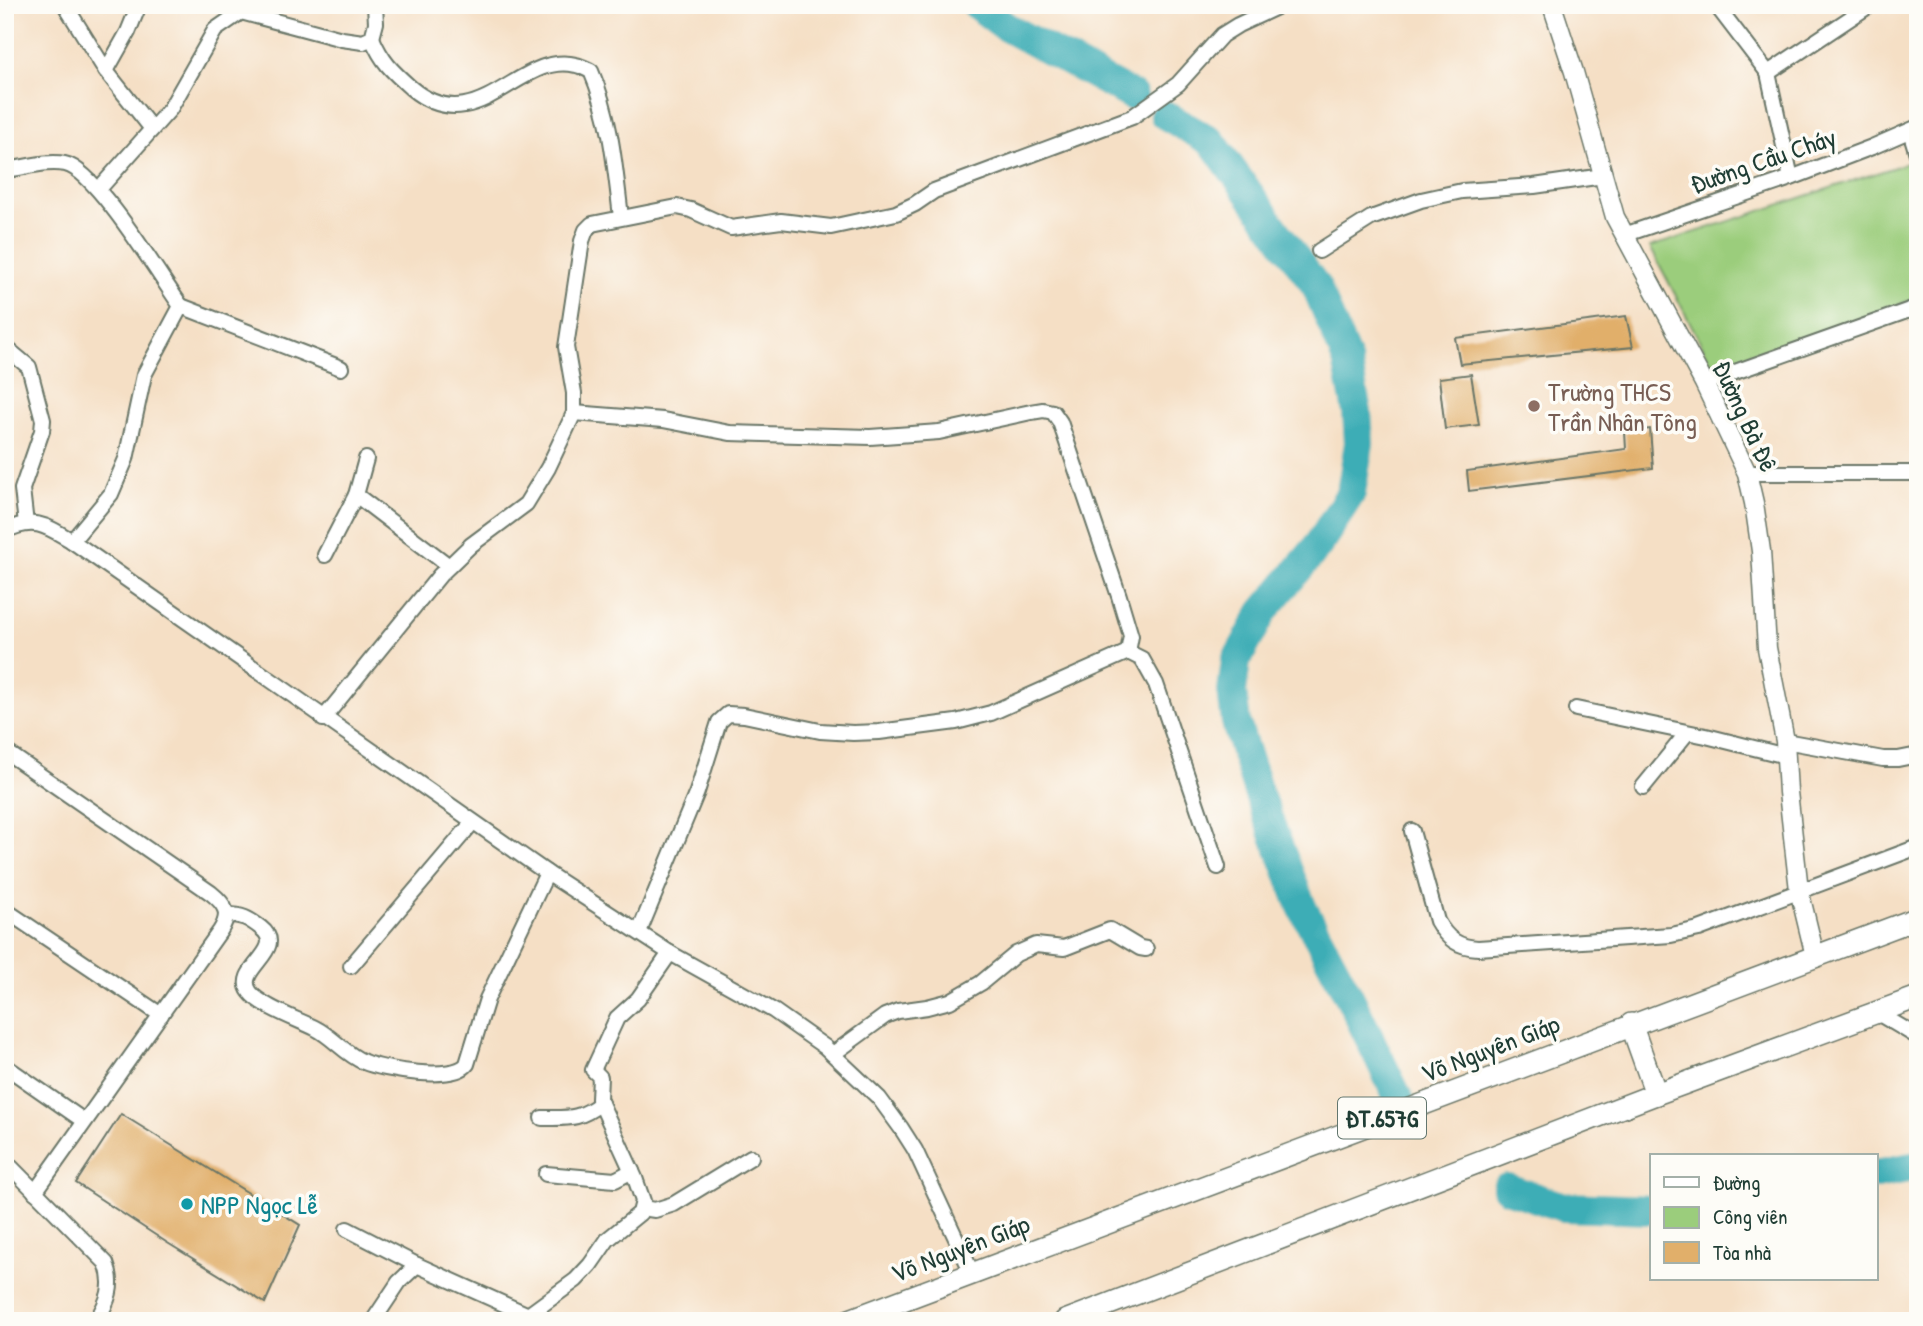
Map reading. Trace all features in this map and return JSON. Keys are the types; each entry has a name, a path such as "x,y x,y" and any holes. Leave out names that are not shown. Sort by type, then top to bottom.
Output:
{"main road":[{"name":"Võ Nguyên Giáp","path":"847,1321 1918,918"},
{"path":"1065,1321 1656,1094 1918,997"},
{"path":"1631,1024 1656,1094"}],"street":[{"path":"65,5 106,71 152,129"},
{"path":"106,71 128,32 139,5"},
{"path":"374,5 376,23 372,38 380,58 417,93 437,103 464,107 480,102 538,70 557,65 574,64 591,71 601,93 611,135 621,217"},
{"path":"323,719 449,566 471,545 526,504 548,468 574,413 574,393 566,347 582,241 592,223 677,207 691,210 730,228 781,221 831,227 896,213 934,191 1132,117 1178,84 1222,35 1281,5"},
{"name":"Đường Bà Đê","path":"1552,5 1615,217 1704,383 1747,473 1761,551 1767,648 1786,749 1799,890 1815,956"},
{"path":"1716,5 1768,73 1791,177"},
{"path":"1768,73 1870,5"},
{"path":"99,189 170,109 215,30 241,12 342,39 363,42 372,38"},
{"path":"1914,129 1918,157"},
{"name":"Đường Cầu Cháy","path":"1623,235 1791,177 1914,129"},
{"path":"5,170 55,163 68,164 99,189 181,306 341,368"},
{"path":"1318,250 1371,218 1421,200 1462,191 1534,186 1603,176"},
{"path":"72,541 111,494 126,459 144,375 181,306"},
{"path":"1704,383 1918,307"},
{"path":"5,347 29,367 43,420 22,493 26,524"},
{"path":"574,413 663,420 730,433 880,437 939,432 1049,410 1060,422 1119,596 1131,636 1128,652"},
{"path":"325,555 356,495 366,458"},
{"path":"1747,473 1918,473"},
{"path":"356,495 449,566"},
{"path":"5,531 26,524 39,524 72,541 323,719 547,873 670,953 785,1018 833,1055 878,1098 901,1128 920,1161 972,1273"},
{"path":"1128,652 1142,659 1156,684 1218,867"},
{"path":"639,932 697,792 719,722 728,714 820,731 853,733 956,722 991,713 1128,652"},
{"path":"1576,709 1687,733 1786,749 1898,760 1918,755"},
{"path":"1643,787 1687,733"},
{"path":"5,751 211,892 222,901 227,915 226,921 161,1015 35,1192"},
{"path":"351,965 473,822"},
{"path":"1412,831 1437,921 1447,937 1467,947 1671,934 1725,921 1799,890 1918,847"},
{"path":"227,915 246,916 266,932 269,938 268,948 248,976 246,984 251,994 274,1009 323,1033 362,1062 385,1069 444,1074 459,1071 467,1064 487,999 547,873"},
{"path":"5,910 161,1015"},
{"path":"833,1055 885,1016 950,1001 981,982 1016,954 1036,945 1064,948 1110,930 1146,949"},
{"path":"347,1229 523,1317 576,1280 608,1239 640,1213 642,1208 643,1201 632,1171 601,1103 600,1077 593,1070 617,1018 638,999 670,953"},
{"path":"1876,1012 1918,1037"},
{"path":"5,1066 84,1121"},
{"path":"542,1118 576,1118 601,1103"},
{"path":"642,1208 655,1210 674,1204 751,1157"},
{"path":"5,1161 106,1263 110,1271 111,1290 96,1321"},
{"path":"546,1174 615,1180 632,1171"},
{"path":"373,1321 399,1282 417,1265"}],"green space":[{"path":"1907,163 1918,197 1918,298 1715,370 1650,247"}],"building":[{"path":"1626,316 1633,347 1460,364 1455,338"},
{"path":"1471,374 1479,425 1445,429 1439,378"},
{"path":"1650,429 1653,468 1469,491 1467,471 1626,449 1625,432"},
{"name":"NPP Ngọc Lễ","path":"121,1114 300,1225 265,1303 76,1183"}],"waterway":[{"path":"977,5 1006,27 1133,96"},
{"path":"1165,115 1212,142 1316,286 1347,360 1357,412 1359,443 1351,493 1317,547 1263,612 1236,661 1232,691 1236,723 1258,792 1302,907 1401,1104"},
{"path":"1878,1174 1918,1166"},
{"path":"1507,1188 1563,1207 1650,1210"}],"place":[{"name":"Trường THCS Trần Nhân Tông","path":"1534,406"},
{"name":"NPP Ngọc Lễ","path":"187,1204"}]}
